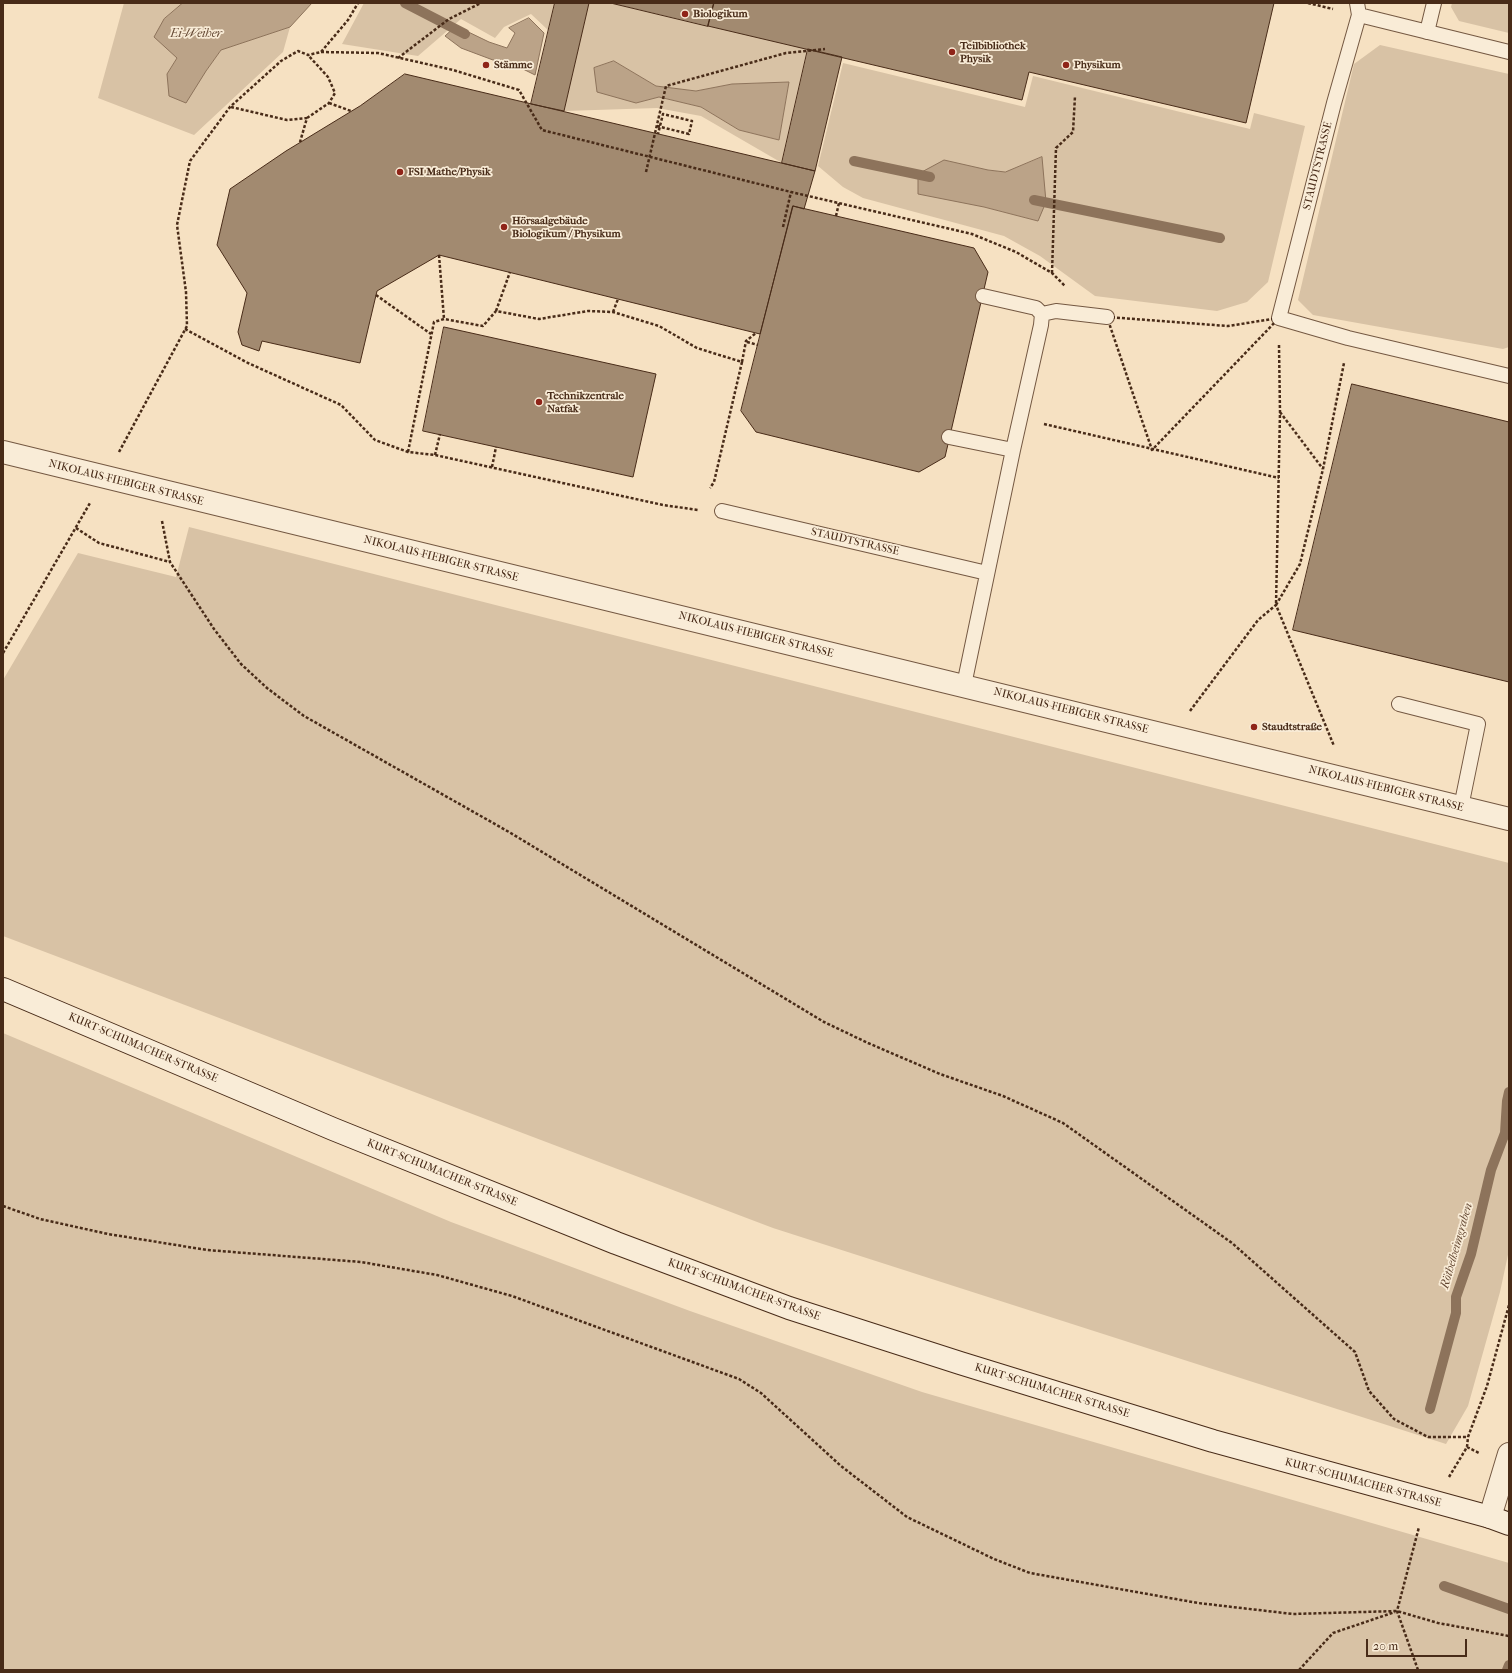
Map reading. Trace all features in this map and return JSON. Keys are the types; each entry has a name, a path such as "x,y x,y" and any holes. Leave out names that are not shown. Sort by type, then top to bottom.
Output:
{"street":[{"name":"NIKOLAUS-FIEBIGER-STRASSE","path":"3,452 104,478 1509,818"},
{"name":"KURT-SCHUMACHER-STRASSE","path":"3,989 348,1135 616,1243 789,1308 960,1363 1206,1439 1499,1521"},
{"path":"1499,1521 1509,1454"}],"lane":[{"path":"1427,32 1434,3"},
{"name":"STAUDTSTRASSE","path":"1279,322 1358,9 1427,32 1509,52"},
{"path":"983,296 1036,308 1042,314"},
{"path":"1042,314 1056,311 1102,317"},
{"path":"964,685 1013,450 1041,325 1042,314"},
{"path":"1279,322 1509,376"},
{"path":"949,437 1013,450"},
{"name":"STAUDTSTRASSE","path":"722,511 987,573"},
{"path":"1398,704 1478,724 1461,807"}],"path":[{"path":"321,52 348,20 358,3"},
{"path":"398,58 449,19 481,3"},
{"path":"646,172 666,86 786,53 825,49"},
{"path":"104,478 187,326 186,292 177,225 190,161 230,107 282,61 298,51 308,55 328,77 335,93 329,103 307,118 287,120 230,107"},
{"path":"308,55 321,52 378,54 454,70 520,90 542,130 792,192 972,234 1016,252 1052,273 1102,317 1152,450"},
{"path":"1052,273 1053,193 1056,148 1073,132 1075,96"},
{"path":"329,103 351,111"},
{"path":"657,126 663,128 670,130 689,134 692,121 663,114 662,120 660,127 658,134"},
{"path":"300,142 307,118"},
{"path":"783,227 792,192"},
{"path":"836,216 839,203"},
{"path":"439,255 444,318"},
{"path":"408,452 434,322 444,318 482,326 496,311 510,272"},
{"path":"376,295 431,334"},
{"path":"613,312 618,299"},
{"path":"496,311 539,319 588,311 613,312 659,326 697,348 742,362"},
{"path":"1102,317 1228,326 1279,322"},
{"path":"1152,450 1279,322"},
{"path":"185,329 248,363 341,405 375,440 408,452 435,455 663,505 722,511"},
{"path":"710,489 714,482 746,341 756,333"},
{"path":"1172,736 1258,620 1276,605 1300,564 1323,469 1348,338"},
{"path":"746,341 758,344"},
{"path":"1279,342 1280,412 1276,605 1348,780"},
{"path":"1280,412 1323,469"},
{"path":"1020,418 1152,450 1279,478"},
{"path":"435,455 440,434"},
{"path":"492,467 496,447"},
{"path":"155,490 170,562 214,629 241,664 267,688 304,716 509,832 824,1022 940,1074 1003,1096 1063,1123 1232,1243 1355,1352 1369,1391 1394,1419 1428,1437 1468,1437"},
{"path":"3,653 76,528 100,543 170,562"},
{"path":"3,1206 40,1219 108,1234 207,1250 361,1262 437,1275 512,1296 739,1379 761,1393 841,1466 907,1517 994,1559 1030,1573 1198,1603 1293,1614 1397,1611 1438,1624 1509,1636"},
{"path":"1467,1447 1468,1437 1487,1386 1509,1305"},
{"path":"1418,1670 1397,1611 1426,1500"},
{"path":"1299,1670 1333,1633 1397,1611"}],"shaded area":[{"path":"124,3 184,4 164,19 177,58 167,74 206,71 221,50 290,27 283,52 194,135 98,98"},
{"path":"364,3 555,3 549,31 531,14 504,27 495,38 461,19 418,56 342,44"},
{"path":"589,3 611,3 808,49 782,163 701,116 657,108 564,111","holes":["614,61 656,86 696,91 732,84 789,82 779,140 739,130 701,107 659,97 636,103"]},
{"path":"1452,3 1509,3 1509,33 1459,21 1451,7"},
{"path":"1380,45 1509,74 1509,347 1503,349 1313,315 1298,300 1354,64"},
{"path":"843,63 1025,107 1033,76 1250,129 1254,113 1305,126 1268,282 1247,302 1217,311 1095,296 1040,256 1004,236 863,198 843,187 818,166","holes":["1042,157 1038,221 984,207 988,170 1006,172"]},
{"path":"189,527 1509,863 1509,1250 1500,1292 1468,1406 1446,1444 773,1228 3,936 3,680 78,553 176,577"},
{"path":"3,1033 451,1222 690,1311 922,1392 1509,1563 1509,1670 3,1670"}],"water":[{"name":"Ei-Weiher","path":"183,3 312,3 290,27 221,50 186,103 169,96 167,74 177,58 154,37 164,19"},
{"path":"529,18 544,33 535,75 515,65 493,60 461,48 445,36 456,26 489,42 507,48 515,33 509,28"},
{"path":"614,61 656,86 696,91 732,84 789,82 779,140 739,130 701,107 659,97 636,103 597,92 594,68"},
{"path":"1042,157 1046,202 1038,221 984,207 918,194 918,174 944,160 988,170 1005,172"}],"building":[{"path":"555,3 589,3 564,111 531,104"},
{"name":"Biologikum","path":"611,3 714,3 708,26"},
{"name":"Physikum","path":"714,3 1274,3 1246,123 1029,72 1022,100 708,26"},
{"path":"808,49 842,57 815,171 782,163"},
{"name":"Hörsaalgebäude Biologikum / Physikum","path":"405,74 815,171 804,209 793,206 760,334 439,255 377,291 360,363 262,341 259,351 242,345 238,332 247,293 217,245 230,189 286,151 360,106"},
{"path":"793,206 974,248 988,272 945,457 919,472 756,432 741,411"},
{"name":"Technikzentrale Natfak","path":"444,327 656,374 633,477 423,431"},
{"path":"1352,384 1509,422 1509,682 1293,630"}],"waterway":[{"path":"405,3 465,34"},
{"path":"854,161 930,177"},
{"path":"1034,200 1220,238"},
{"name":"Röthelheimgraben","path":"1430,1409 1456,1313 1456,1297 1471,1254 1491,1170 1505,1133 1509,1092"},
{"path":"1444,1586 1509,1609"},
{"path":"1507,1670 1509,1665"}],"place":[{"name":"Biologikum","path":"685,14"},
{"name":"Teilbibliothek Physik","path":"952,52"},
{"name":"Stämme","path":"486,65"},
{"name":"Physikum","path":"1066,65"},
{"name":"FSI Mathe/Physik","path":"400,172"},
{"name":"Hörsaalgebäude Biologikum / Physikum","path":"504,227"},
{"name":"Technikzentrale Natfak","path":"539,402"},
{"name":"Staudtstraße","path":"1254,727"}]}
